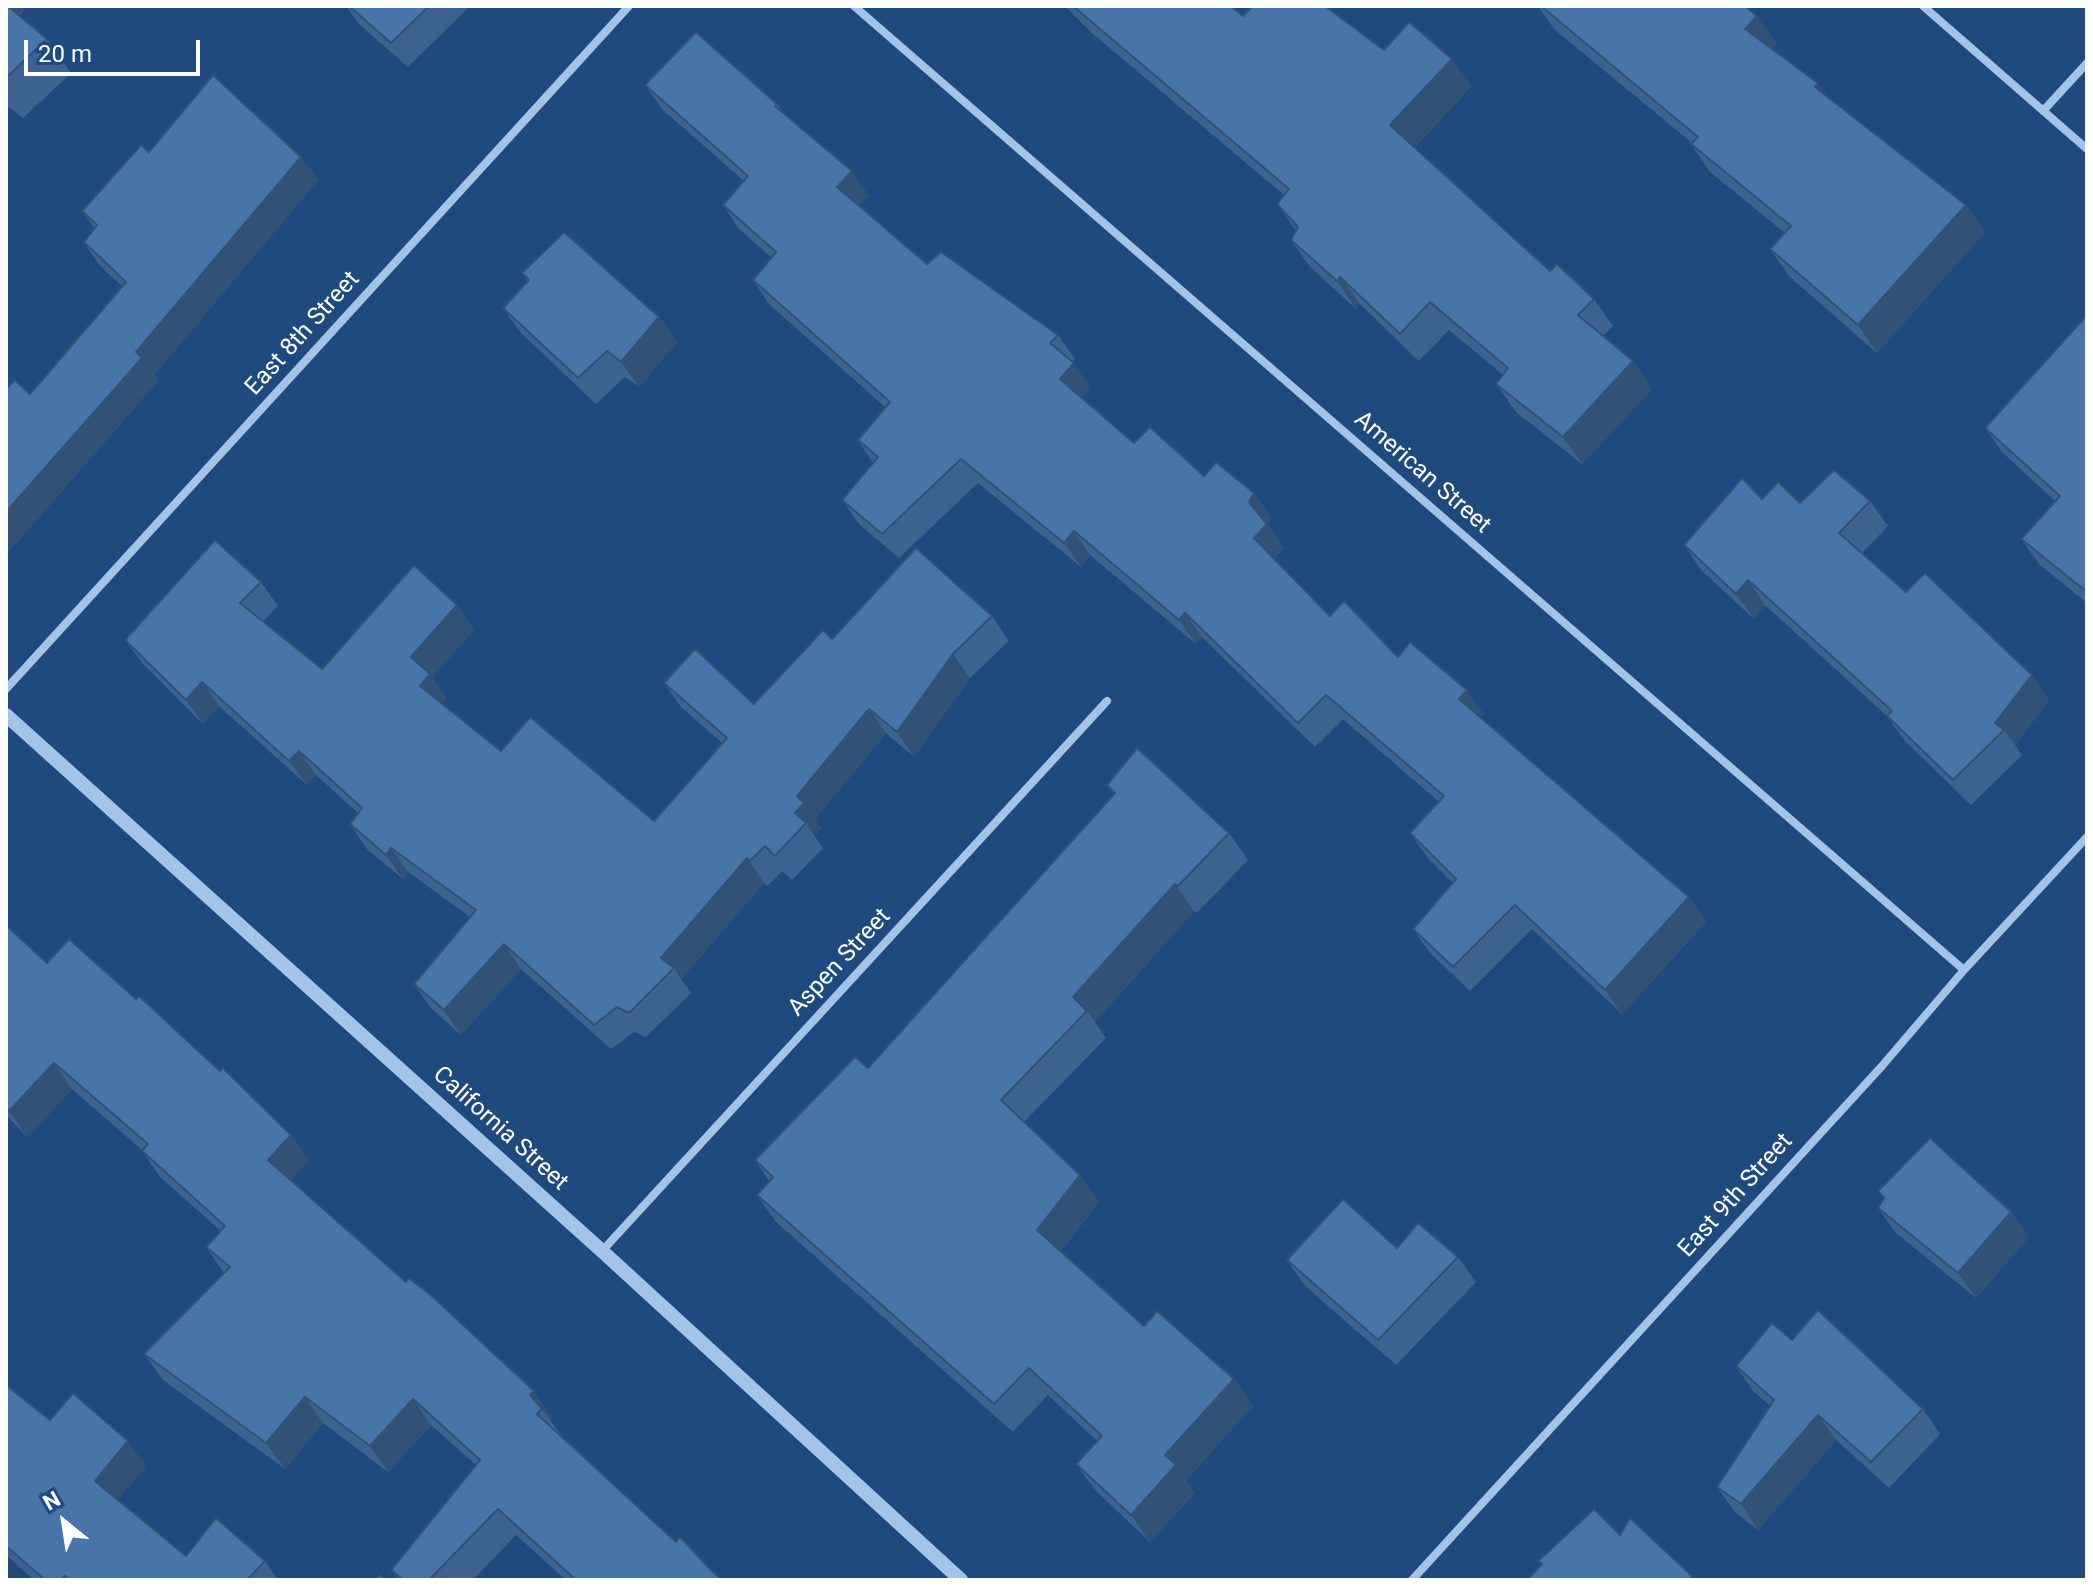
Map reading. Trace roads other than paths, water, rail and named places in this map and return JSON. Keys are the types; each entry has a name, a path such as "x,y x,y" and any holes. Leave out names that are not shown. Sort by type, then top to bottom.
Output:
{"street":[{"name":"East 8th Street","path":"6,689 629,6"},
{"name":"American Street","path":"854,6 1964,970"},
{"path":"1923,6 2087,149"},
{"path":"2043,111 2087,63"},
{"name":"Aspen Street","path":"602,1251 1107,701"},
{"name":"California Street","path":"6,715 602,1251 961,1580"},
{"name":"East 9th Street","path":"1412,1580 2087,837"}]}
